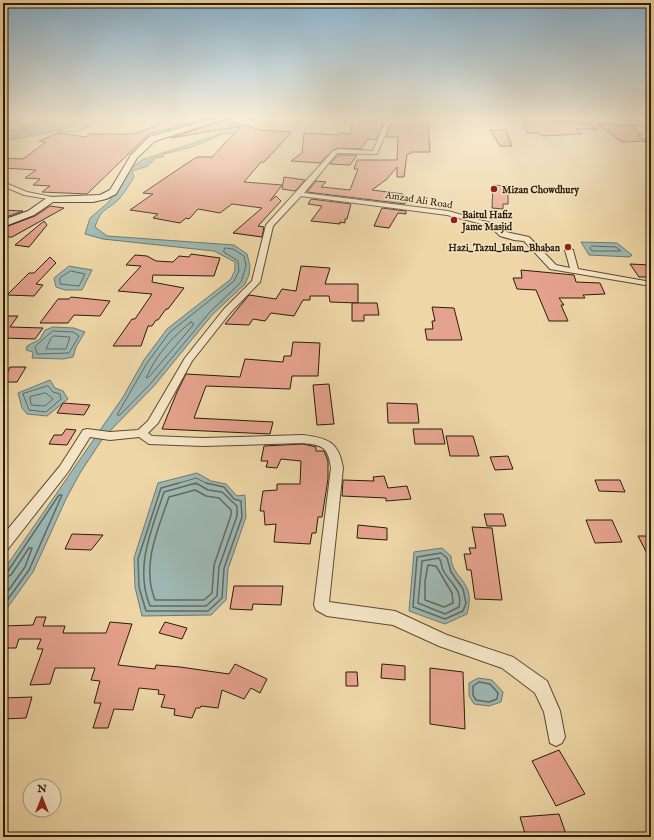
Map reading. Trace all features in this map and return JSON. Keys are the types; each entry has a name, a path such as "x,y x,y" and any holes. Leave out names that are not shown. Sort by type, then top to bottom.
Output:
{"main road":[{"path":"3,224 31,213 48,200 54,198 93,199 103,197 113,192 134,157"}],"street":[{"path":"3,545 64,469 87,433 110,436 141,433 152,423 188,360 227,311 256,282 270,225 331,157"},
{"path":"3,184 26,194 54,198"},
{"name":"Amzad Ali Road","path":"299,194 411,207 455,215 492,225 503,234 514,238 526,239 553,267 651,284"},
{"path":"569,250 575,271"},
{"path":"141,433 149,440 203,442 303,438 328,444 336,455 337,468 321,605 327,609 395,618 444,641 507,662 541,687 552,711 556,737"}],"water":[{"path":"150,157 161,157 155,158 148,166 132,171 134,177 117,201 103,211 95,227 107,236 234,245 247,254 250,266 249,275 245,284 212,315 154,386 103,438 80,473 66,499 33,572 3,614 3,571 123,397 144,360 167,329 231,279 235,270 235,262 214,251 103,239 85,234 90,218 109,202 127,171 142,160"},
{"path":"581,242 617,243 632,255 630,257 589,255"},
{"path":"69,266 92,270 82,290 65,290 56,287 54,278"},
{"path":"53,327 74,328 85,332 76,347 73,357 63,359 32,358 33,352 26,350 27,346 40,339 45,330"},
{"path":"50,380 55,388 63,391 68,399 47,416 27,414 22,408 18,393"},
{"path":"197,473 211,481 226,484 237,496 245,495 246,517 228,569 226,600 211,615 142,616 135,587 134,558 158,483"},
{"path":"442,548 451,556 452,564 469,594 467,614 445,624 409,611 414,552"},
{"path":"478,678 492,680 503,692 501,702 489,706 474,704 469,696 469,683"}],"building":[{"path":"25,157 125,157 87,194 42,192 50,186 33,185 40,179 25,178 36,170 3,168 3,158 23,159"},
{"path":"197,157 268,157 264,162 261,162 244,182 282,185 270,201 276,196 281,201 258,226 264,227 262,237 233,233 262,208 232,204 220,213 198,209 189,219 186,218 180,223 153,218 158,214 130,210 153,194 143,193"},
{"path":"296,157 326,157 320,163 291,161"},
{"path":"336,157 355,157 350,165 330,164"},
{"path":"397,157 407,157 404,177 397,177 397,167 387,179 372,190 403,194 405,204 307,192 316,181 326,182 321,187 350,190 358,169 354,169 357,160 397,160"},
{"path":"284,177 305,180 295,191 282,189"},
{"path":"493,185 508,186 508,204 503,204 503,209 492,208"},
{"path":"311,199 351,204 347,219 345,219 345,223 340,222 340,224 311,221 322,206 308,204"},
{"path":"50,206 64,208 12,237 3,237 3,228 35,216"},
{"path":"382,208 406,211 406,214 398,213 389,228 374,226"},
{"path":"3,210 23,211 3,217"},
{"path":"44,221 47,225 29,247 15,245"},
{"path":"191,254 220,258 214,276 153,275 152,282 184,288 158,320 156,320 152,326 148,326 141,346 113,346 132,319 135,319 152,294 118,291 141,266 126,265 135,255 147,256 156,261 173,262 179,256 189,257"},
{"path":"50,257 56,263 36,284 43,285 34,296 7,295 29,273 34,273"},
{"path":"630,264 651,265 651,277 639,277"},
{"path":"301,266 330,268 325,284 358,284 358,303 330,302 329,296 310,296 310,300 303,300 294,316 271,313 265,321 253,319 249,325 225,324 249,295 276,299 282,289 296,291"},
{"path":"521,270 574,275 576,282 600,283 605,294 583,295 585,298 559,298 564,305 561,305 568,321 549,321 536,290 517,289 513,278 522,278"},
{"path":"71,297 110,301 100,316 74,315 68,323 40,323 58,299 69,299"},
{"path":"352,303 377,303 379,315 364,315 364,321 352,321"},
{"path":"432,307 454,308 462,340 427,340 425,329 433,329 432,321 435,321"},
{"path":"3,316 18,316 10,327 43,328 35,339 3,338"},
{"path":"293,342 320,343 318,376 292,376 290,389 206,386 194,418 273,422 270,434 162,429 186,374 240,377 245,359 283,362 284,356 291,356"},
{"path":"10,367 26,367 17,382 3,382"},
{"path":"329,384 334,424 317,425 313,385"},
{"path":"63,403 90,405 84,415 57,413"},
{"path":"387,403 417,404 419,423 388,423"},
{"path":"66,429 76,430 67,445 49,444 54,435 62,435"},
{"path":"413,429 442,429 445,444 415,444"},
{"path":"446,436 473,436 479,456 450,456"},
{"path":"303,444 316,447 316,451 324,451 328,461 328,479 322,517 318,517 316,533 312,533 310,544 274,542 276,524 265,525 264,511 260,511 263,491 277,490 277,484 300,484 301,461 281,459 277,468 266,467 268,461 261,461 264,446"},
{"path":"508,456 513,469 495,470 490,457"},
{"path":"384,476 388,488 407,486 411,499 386,501 386,498 342,496 343,480 374,481 373,477"},
{"path":"595,480 620,480 625,492 599,491"},
{"path":"484,514 503,514 506,526 487,526"},
{"path":"586,520 612,520 622,542 595,543"},
{"path":"358,525 387,528 387,540 357,538"},
{"path":"472,527 492,528 502,600 475,599 471,570 467,570 464,554 471,554 469,548 476,548"},
{"path":"72,534 103,535 91,550 65,549"},
{"path":"638,536 651,536 651,561"},
{"path":"234,586 283,586 281,605 253,604 252,610 230,609"},
{"path":"36,617 46,617 43,626 65,626 63,633 106,633 110,622 132,624 118,665 155,669 156,665 229,674 235,664 267,679 260,693 251,688 244,699 222,690 218,708 201,706 200,708 196,708 192,718 174,715 175,709 161,707 165,695 158,694 159,690 139,688 133,710 114,709 108,728 93,728 101,703 94,703 100,681 91,680 95,668 55,668 50,684 30,685 43,649 37,649 41,639 19,639 16,648 3,648 3,626 33,625"},
{"path":"165,622 187,628 182,639 159,633"},
{"path":"382,664 405,666 405,680 381,678"},
{"path":"430,668 463,672 465,729 430,724"},
{"path":"346,672 357,672 358,686 346,686"},
{"path":"32,697 26,718 3,719 3,698"},
{"path":"559,750 585,794 556,806 532,761"},
{"path":"559,814 567,837 526,837 520,817"}],"place":[{"name":"Mizan Chowdhury","path":"494,189"},
{"name":"Baitul Hafiz Jame Masjid","path":"454,220"},
{"name":"Hazi_Tazul_Islam_Bhaban","path":"568,247"}]}
